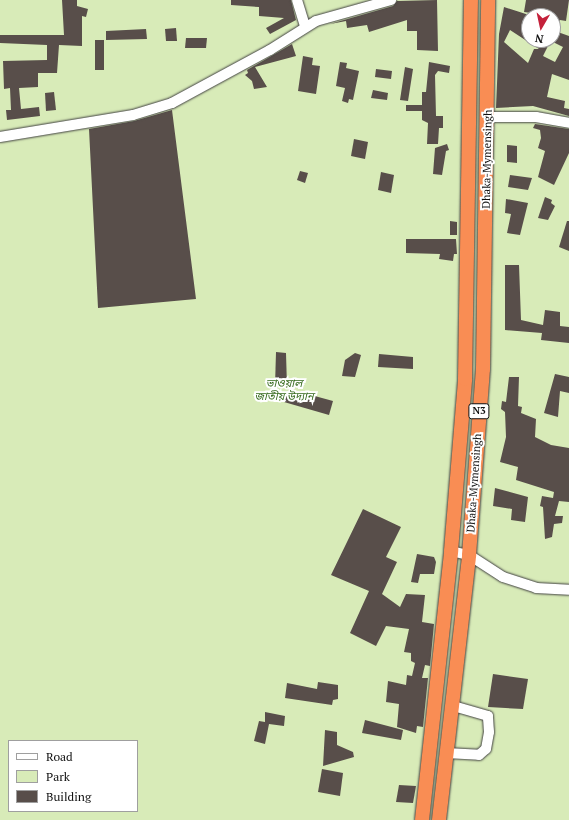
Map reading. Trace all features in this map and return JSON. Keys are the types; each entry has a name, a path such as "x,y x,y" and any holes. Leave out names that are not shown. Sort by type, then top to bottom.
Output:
{"highway":[{"name":"Dhaka-Mymensingh","path":"422,820 451,551 465,379 471,0"},
{"name":"Dhaka-Mymensingh","path":"439,820 469,555 482,369 488,0"}],"street":[{"path":"297,0 306,27"},
{"path":"0,137 133,115 172,103 326,17 391,0"},
{"path":"487,116 536,117 569,123"},
{"path":"451,551 469,555 503,577 536,588 569,590"},
{"path":"446,753 479,755 486,749 488,716 452,706"}],"green space":[{"name":"ভাওয়াল জাতীয় উদ্যান","path":"0,0 569,0 569,820 0,820"}],"building":[{"path":"62,0 77,0 77,6 88,9 86,17 82,16 82,46 59,45 57,73 38,73 38,87 19,88 21,109 39,107 40,116 7,120 6,110 11,110 10,88 4,89 3,61 47,60 47,45 0,43 0,35 64,35"},
{"path":"231,0 291,0 296,20 270,34 266,28 284,18 259,16 259,7 231,5"},
{"path":"437,0 438,51 417,50 417,31 407,31 407,20 369,32 367,25 347,28 346,21 330,24 393,6 397,1"},
{"path":"526,0 569,0 566,21 561,20 561,8 525,8"},
{"path":"504,7 521,12 521,37 510,30 504,42 528,63 534,49 539,49 537,48 547,48 543,56 555,62 563,47 561,46 561,33 569,36 569,80 552,74 547,97 565,101 564,108 569,109 569,116 533,106 496,108 499,34"},
{"path":"176,28 177,41 166,41 165,29"},
{"path":"146,29 147,39 106,40 106,31"},
{"path":"186,38 207,38 206,48 185,48"},
{"path":"95,40 104,40 104,70 95,70"},
{"path":"292,44 296,56 255,67 267,87 254,89 252,81 245,75 248,73 247,70"},
{"path":"303,56 313,58 312,65 320,66 316,94 298,91"},
{"path":"340,62 347,63 346,68 359,71 353,100 349,99 348,103 342,101 345,88 336,86"},
{"path":"429,62 450,66 449,73 438,71 435,75 436,116 443,116 443,128 439,128 438,144 427,144 428,123 422,120 422,111 406,111 406,105 422,105 422,92 426,92"},
{"path":"405,67 413,69 408,101 400,100"},
{"path":"376,69 392,71 391,79 375,77"},
{"path":"373,90 388,93 387,100 371,98"},
{"path":"54,92 56,110 46,111 45,93"},
{"path":"172,110 196,299 98,308 89,129 134,121"},
{"path":"535,124 569,129 569,153 554,185 538,177 545,151 538,148 541,138 540,130 533,128"},
{"path":"354,139 368,142 365,159 351,156"},
{"path":"447,144 449,150 446,151 442,175 433,174 435,148"},
{"path":"507,145 517,146 517,163 507,162"},
{"path":"300,171 308,173 305,183 297,180"},
{"path":"381,172 394,175 391,193 378,190"},
{"path":"510,175 532,178 528,190 508,187"},
{"path":"545,197 552,200 551,203 555,206 548,220 538,218"},
{"path":"506,199 528,203 520,235 507,233 511,214 505,213"},
{"path":"450,221 457,222 457,235 450,235"},
{"path":"567,221 569,221 569,251 559,247"},
{"path":"406,239 456,239 457,254 454,254 453,261 439,259 440,254 406,253"},
{"path":"505,265 519,265 521,320 543,325 545,310 560,312 560,326 569,327 569,343 541,340 542,333 505,330"},
{"path":"276,352 286,353 287,387 275,386"},
{"path":"355,353 361,355 355,377 342,376 345,360"},
{"path":"379,354 413,357 413,369 378,367"},
{"path":"555,374 569,377 569,393 560,391 558,417 544,413"},
{"path":"509,377 519,377 518,406 522,407 521,413 536,419 535,437 551,445 569,448 569,502 559,501 555,516 563,516 562,523 554,524 552,537 545,539 543,507 540,506 542,496 553,498 554,492 516,480 518,467 500,462 506,437 505,412 501,409 502,401 506,402"},
{"path":"289,389 333,401 329,415 284,402"},
{"path":"495,488 528,497 525,522 511,520 512,509 493,506"},
{"path":"363,509 401,527 386,557 397,562 382,594 400,607 406,594 425,595 422,622 434,624 430,666 425,665 422,678 428,678 423,727 417,726 416,733 397,727 399,704 386,702 388,681 406,685 407,675 412,676 415,663 411,661 411,653 404,652 409,629 386,626 376,646 350,633 369,591 331,575"},
{"path":"417,554 434,557 436,562 434,574 420,574 418,583 411,582"},
{"path":"493,674 528,679 523,709 488,707"},
{"path":"318,682 338,685 338,699 333,700 332,705 285,698 287,683 317,689"},
{"path":"265,712 285,716 284,726 269,724 265,744 254,741 259,721 265,722"},
{"path":"365,720 403,730 401,740 362,733"},
{"path":"325,730 337,732 337,745 353,752 354,757 323,766"},
{"path":"322,769 343,773 340,796 318,792"},
{"path":"399,785 416,786 413,803 396,802"}]}
